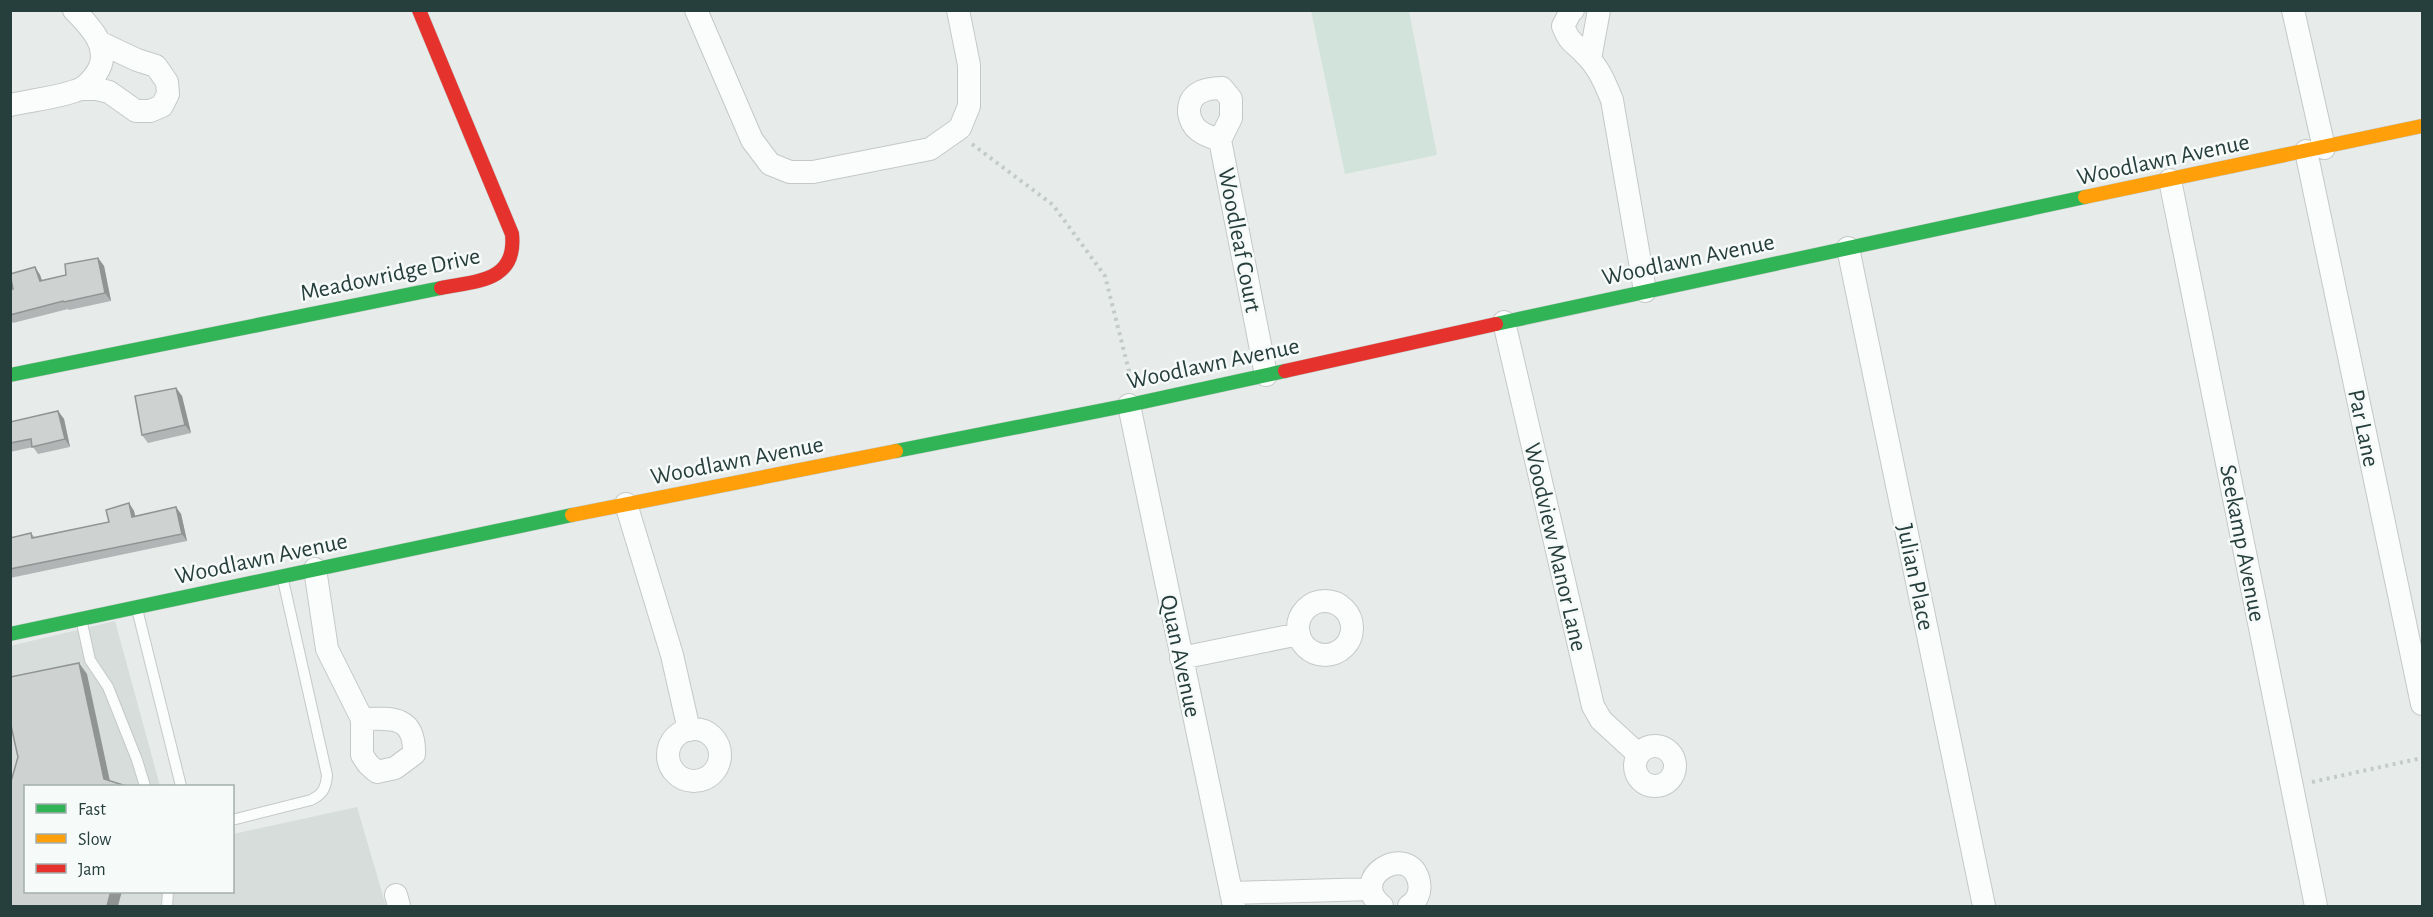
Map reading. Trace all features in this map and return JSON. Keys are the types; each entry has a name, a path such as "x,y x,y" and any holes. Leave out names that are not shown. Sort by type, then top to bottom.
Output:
{"street":[{"path":"74,10 90,25 101,43 103,57 99,70 89,85 81,89"},
{"name":"Meadowridge Drive","path":"10,375 487,279 506,268 514,249 512,234 419,10"},
{"path":"696,10 752,140 770,164 790,172 813,172 930,149 960,128 969,106 969,65 958,10"},
{"path":"1573,10 1570,11 1563,26 1568,40 1590,59 1600,72 1612,100 1645,291"},
{"path":"1590,59 1599,10"},
{"name":"Par Lane","path":"2294,10 2315,150 2422,704"},
{"path":"10,105 81,89 97,89 109,92 136,111 150,111 162,106 168,94 167,82 156,66 101,43"},
{"name":"Woodlawn Avenue","path":"10,634 626,504 1133,404 1645,291 2422,126"},
{"name":"Woodleaf Court","path":"1220,140 1266,375"},
{"name":"Seekamp Avenue","path":"2170,180 2316,906"},
{"name":"Julian Place","path":"1848,249 1984,906"},
{"name":"Woodview Manor Lane","path":"1504,322 1593,706 1601,720 1638,754"},
{"name":"Quan Avenue","path":"1133,404 1181,658 1233,900"},
{"path":"626,504 672,655 689,730"},
{"path":"315,569 327,649 363,719"},
{"path":"1181,658 1299,634"},
{"path":"1233,900 1377,898 1372,882 1380,868 1395,863 1403,864 1416,873 1419,881 1418,896 1409,906"}],"lane":[{"path":"234,819 311,800 319,796 326,788 327,775 282,576"},
{"path":"136,607 181,785"},
{"path":"81,618 90,660 108,687 145,785"}],"path":[{"path":"955,131 1053,205 1105,276 1133,404"},
{"path":"2292,786 2422,758"}],"shaded area":[{"path":"1311,11 1409,11 1437,155 1345,174"},
{"path":"115,621 160,785 24,785 24,893 234,893 234,834 357,807 386,906 11,906 10,646"}],"building":[{"path":"98,258 105,293 10,315 10,289 13,289 10,274 35,267 40,281 66,275 65,264"},
{"path":"176,388 185,425 142,435 135,396"},
{"path":"58,411 65,439 32,447 31,439 10,443 10,422"},
{"path":"129,503 132,517 176,507 182,534 10,569 10,538 31,533 32,538 109,522 106,510"},
{"path":"79,663 104,779 123,785 24,785 24,893 110,893 107,906 10,906 10,785 18,757 10,721 10,677"}],"traffic: fast":[{"path":"1496,324 2085,197"},
{"path":"10,375 441,288"},
{"path":"896,451 1129,405 1285,371"},
{"path":"10,634 572,515"}],"traffic: slow":[{"path":"2085,197 2422,126"},
{"path":"572,515 896,451"}],"traffic: jam":[{"path":"419,10 512,234 512,250 508,262 501,270 480,280 441,288"},
{"path":"1285,371 1496,324"}]}
